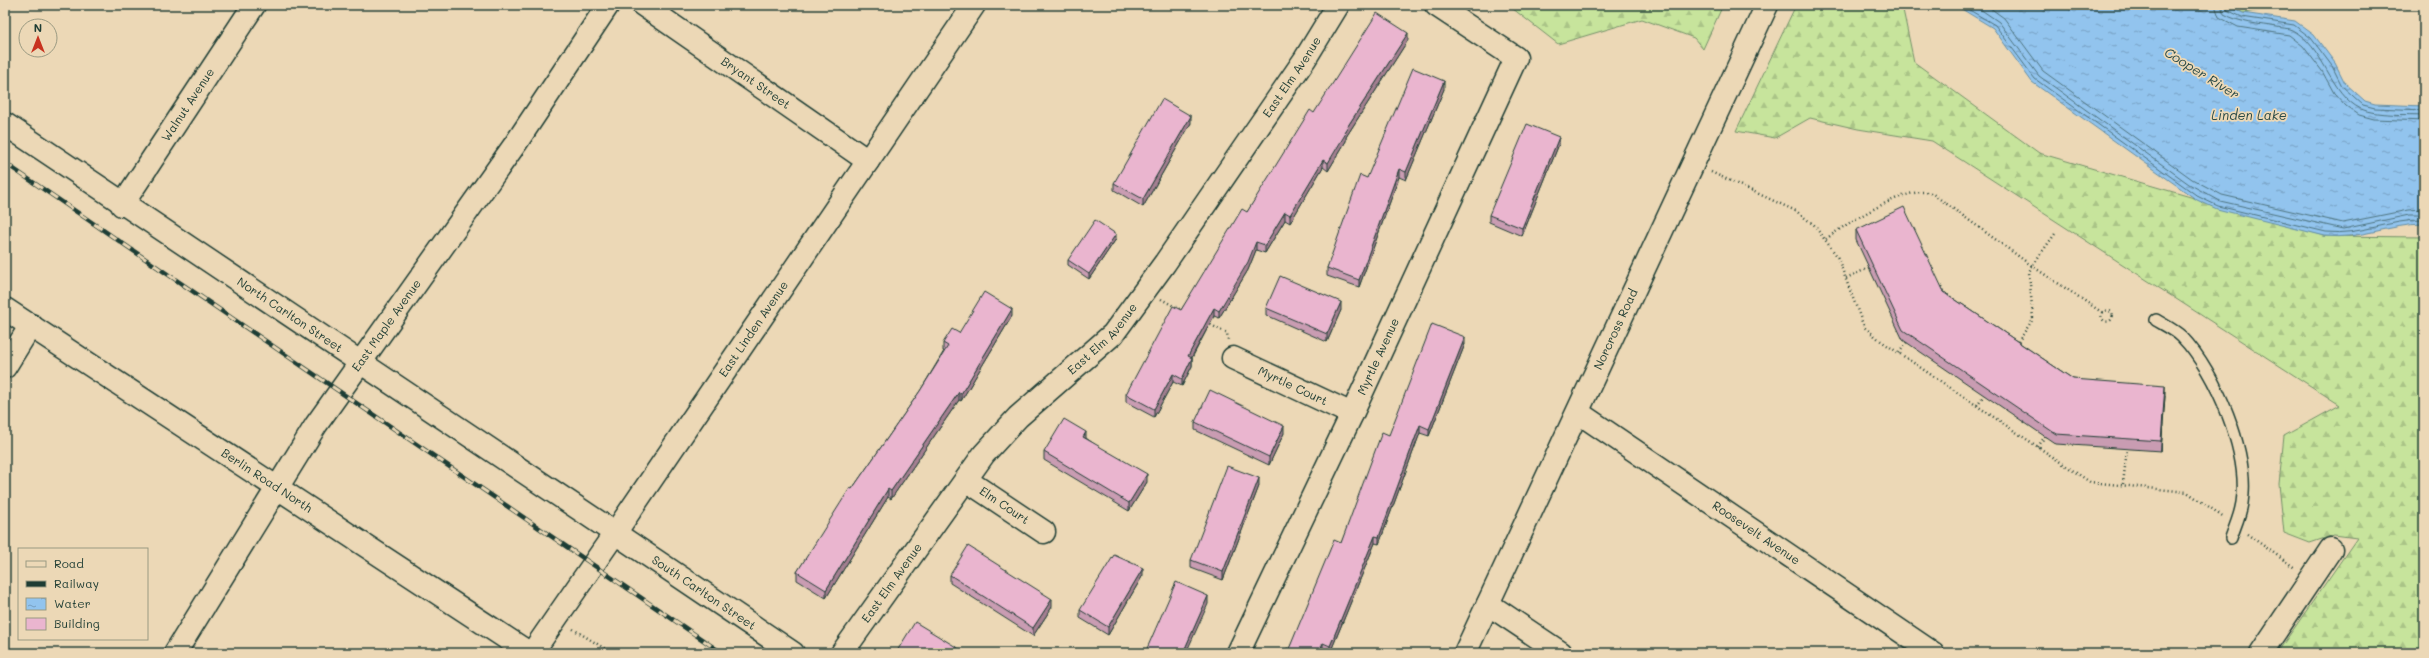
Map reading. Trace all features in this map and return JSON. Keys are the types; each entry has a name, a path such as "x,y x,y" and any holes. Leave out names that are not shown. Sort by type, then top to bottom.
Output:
{"street":[{"name":"Walnut Avenue","path":"122,205 254,5"},
{"name":"East Maple Avenue","path":"175,653 316,425 511,150 608,5"},
{"name":"Bryant Street","path":"643,5 868,161"},
{"name":"East Linden Avenue","path":"532,653 974,5"},
{"name":"East Elm Avenue","path":"842,653 984,454 1018,417 1114,334 1305,59 1338,5"},
{"name":"Myrtle Avenue","path":"1238,653 1352,414 1516,58 1436,5"},
{"name":"Norcross Road","path":"1465,653 1579,413 1767,5"},
{"name":"North Carlton Street","path":"5,124 122,205 361,362 614,533"},
{"name":"Berlin Road North","path":"5,309 529,653"},
{"path":"5,367 31,325"},
{"name":"Myrtle Court","path":"1233,358 1352,414"},
{"name":"Roosevelt Avenue","path":"1579,413 1933,653"},
{"name":"Elm Court","path":"966,480 1044,532"},
{"name":"South Carlton Street","path":"614,533 792,653"},
{"path":"2261,653 2331,550"},
{"path":"1488,604 1561,653"}],"lane":[{"path":"2156,320 2181,336 2201,361 2232,427 2242,471 2242,502 2231,538"}],"path":[{"path":"1707,170 1804,216 1826,239 1837,256 1864,327 2038,447 2090,482 2123,484 2187,492 2298,570"},
{"path":"1826,239 1844,226 1875,208 1922,191 1933,194 2032,266 2103,313"},
{"path":"2013,349 2033,320 2028,272 2054,234"},
{"path":"1846,278 1869,268"},
{"path":"1144,291 1186,312"},
{"path":"2110,310 2113,315 2112,319 2108,322 2104,321 2102,318 2103,313 2110,310"},
{"path":"1206,322 1227,333 1233,358"},
{"path":"1900,353 1907,342"},
{"path":"1977,405 1984,395"},
{"path":"2038,447 2045,436"},
{"path":"2123,484 2126,449"},
{"path":"555,618 612,653"}],"green space":[{"path":"1508,5 1723,5 1703,49 1694,38 1642,19 1558,44"},
{"path":"1796,5 1902,5 1914,62 2039,153 2325,236 2424,237 2424,653 2277,653 2357,538 2334,535 2310,543 2284,533 2279,484 2284,436 2340,405 1932,141 1858,129 1810,118 1775,138 1736,131"},
{"path":"2230,5 2294,5 2243,13"}],"water":[{"name":"Linden Lake","path":"1955,5 2226,5 2243,13 2295,21 2314,35 2335,63 2345,83 2365,101 2375,104 2424,106 2424,224 2399,226 2350,236 2325,236 2217,209 2197,200 2032,82 1993,28"}],"building":[{"path":"1377,13 1408,33 1344,132 1346,133 1328,163 1323,160 1290,215 1285,212 1265,245 1256,242 1248,262 1219,311 1214,308 1188,356 1192,358 1182,379 1173,374 1154,409 1126,394 1173,306 1181,310 1242,209 1247,212 1310,110 1314,113"},
{"path":"1413,68 1444,81 1406,172 1399,169 1359,280 1327,268 1360,175 1367,178"},
{"path":"1162,99 1191,116 1143,199 1114,183"},
{"path":"1527,124 1559,137 1522,228 1489,215"},
{"path":"1904,207 1944,292 2073,379 2165,386 2161,441 2056,434 1903,330 1856,230"},
{"path":"1095,220 1116,234 1089,274 1068,260"},
{"path":"1280,276 1341,302 1327,334 1266,308"},
{"path":"984,292 1012,309 961,394 959,392 891,491 888,489 826,590 797,572 850,488 852,489 920,391 948,346 943,343 952,329 959,333"},
{"path":"1432,324 1465,337 1429,429 1420,425 1379,537 1375,536 1330,646 1323,643 1318,653 1284,653 1287,648 1289,649 1334,540 1341,543 1382,432 1389,435"},
{"path":"1210,390 1284,426 1269,457 1195,422"},
{"path":"1064,419 1086,432 1083,437 1147,474 1129,503 1044,452"},
{"path":"1227,466 1259,478 1223,572 1191,560"},
{"path":"968,546 1052,599 1033,628 950,575"},
{"path":"1114,555 1143,568 1108,627 1080,610"},
{"path":"1176,582 1208,596 1183,653 1145,653"},
{"path":"915,622 966,653 900,653 897,651"}],"railway":[{"path":"5,163 722,653"}],"water label":[{"name":"Cooper River","path":"2202,73"}]}
